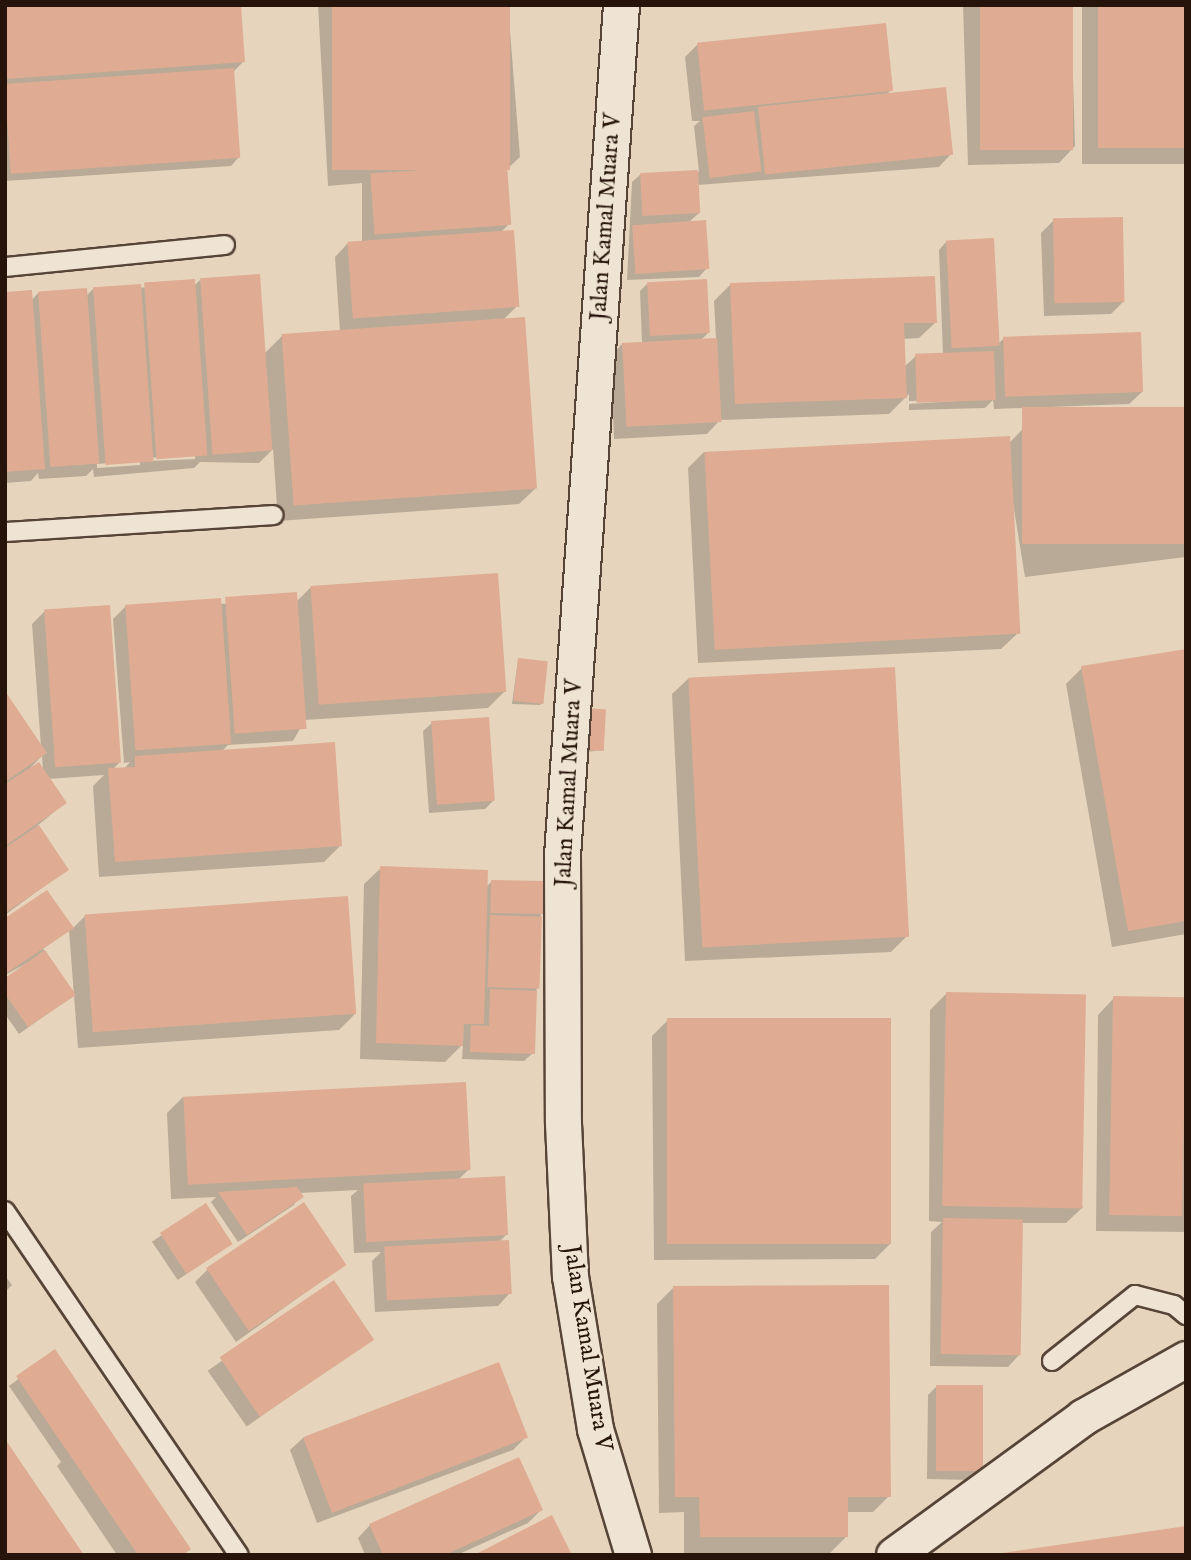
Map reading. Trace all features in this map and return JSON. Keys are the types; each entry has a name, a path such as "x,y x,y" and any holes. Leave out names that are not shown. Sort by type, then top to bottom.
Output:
{"street":[{"name":"Jalan Kamal Muara V","path":"621,5 562,856 563,1123 570,1276 593,1416 634,1555"},
{"path":"894,1555 1083,1417 1186,1359"}],"lane":[{"path":"5,267 225,245"},
{"path":"5,532 273,515"},
{"path":"5,1210 239,1555"},
{"path":"1052,1362 1135,1295 1174,1305 1186,1315"}],"building":[{"path":"5,5 241,5 245,62 5,79"},
{"path":"332,5 510,5 510,170 332,170"},
{"path":"980,5 1073,5 1073,150 980,150"},
{"path":"1098,5 1186,5 1186,148 1098,148"},
{"path":"886,23 893,91 704,110 697,43"},
{"path":"234,68 240,158 11,174 5,84"},
{"path":"946,87 953,155 765,174 758,107"},
{"path":"754,111 761,172 710,178 702,117"},
{"path":"507,164 511,225 375,234 370,174"},
{"path":"698,170 700,213 642,216 640,173"},
{"path":"1123,217 1124,302 1054,303 1053,218"},
{"path":"706,220 709,269 636,274 632,225"},
{"path":"514,230 519,307 353,318 347,242"},
{"path":"994,238 1000,346 952,348 946,241"},
{"path":"260,274 272,451 212,455 200,278"},
{"path":"935,276 937,323 904,323 907,398 735,404 730,283"},
{"path":"195,279 207,456 156,459 144,283"},
{"path":"707,279 710,333 650,336 647,282"},
{"path":"141,284 153,462 106,465 93,287"},
{"path":"87,288 99,464 50,467 38,291"},
{"path":"32,290 45,469 5,472 5,292"},
{"path":"525,317 537,489 294,506 282,334"},
{"path":"1141,332 1143,392 1005,397 1003,337"},
{"path":"717,338 721,422 627,427 622,343"},
{"path":"994,351 996,400 917,403 915,354"},
{"path":"1022,407 1186,407 1186,544 1022,544"},
{"path":"1010,436 1020,634 715,650 704,452"},
{"path":"498,573 506,692 319,705 310,586"},
{"path":"297,592 307,729 235,734 225,597"},
{"path":"221,598 231,744 135,750 125,605"},
{"path":"110,605 121,763 55,767 44,610"},
{"path":"1186,649 1186,921 1128,931 1081,666"},
{"path":"518,658 548,661 543,704 514,701"},
{"path":"895,667 909,937 702,947 688,678"},
{"path":"5,691 47,753 5,782"},
{"path":"584,708 606,709 604,751 582,750"},
{"path":"489,717 495,801 437,805 431,721"},
{"path":"335,742 342,846 115,862 108,768 135,767 135,756"},
{"path":"39,762 67,803 5,846 5,784"},
{"path":"39,825 69,870 5,913 5,848"},
{"path":"380,866 488,870 484,1024 464,1024 463,1046 376,1043"},
{"path":"491,880 544,881 543,914 490,913"},
{"path":"47,890 74,928 5,974 5,918"},
{"path":"348,896 356,1014 93,1032 85,914"},
{"path":"490,915 542,917 539,989 487,987"},
{"path":"45,950 76,995 28,1027 5,994 5,978"},
{"path":"490,989 537,991 535,1054 470,1052 471,1025 489,1026"},
{"path":"946,992 1086,994 1082,1208 942,1206"},
{"path":"1113,996 1186,997 1182,1216 1109,1215"},
{"path":"667,1018 891,1018 891,1244 667,1244"},
{"path":"466,1082 471,1170 188,1185 183,1097"},
{"path":"505,1176 508,1235 366,1242 363,1183"},
{"path":"297,1187 304,1197 247,1235 218,1192"},
{"path":"304,1202 346,1265 249,1331 206,1268"},
{"path":"206,1203 233,1244 187,1274 160,1233"},
{"path":"943,1218 1023,1219 1021,1355 941,1354"},
{"path":"509,1240 512,1294 387,1300 384,1247"},
{"path":"334,1280 374,1340 260,1417 220,1357"},
{"path":"889,1285 891,1497 848,1497 848,1537 700,1537 699,1497 675,1497 673,1286"},
{"path":"55,1349 191,1549 183,1555 138,1555 16,1376"},
{"path":"499,1362 528,1438 332,1513 303,1437"},
{"path":"936,1385 983,1385 983,1471 936,1471"},
{"path":"5,1439 37,1486 84,1555 5,1555"},
{"path":"519,1457 543,1510 445,1555 383,1555 369,1524"},
{"path":"552,1515 572,1555 474,1555"},
{"path":"1186,1526 1186,1555 1002,1555 1002,1553"}]}
